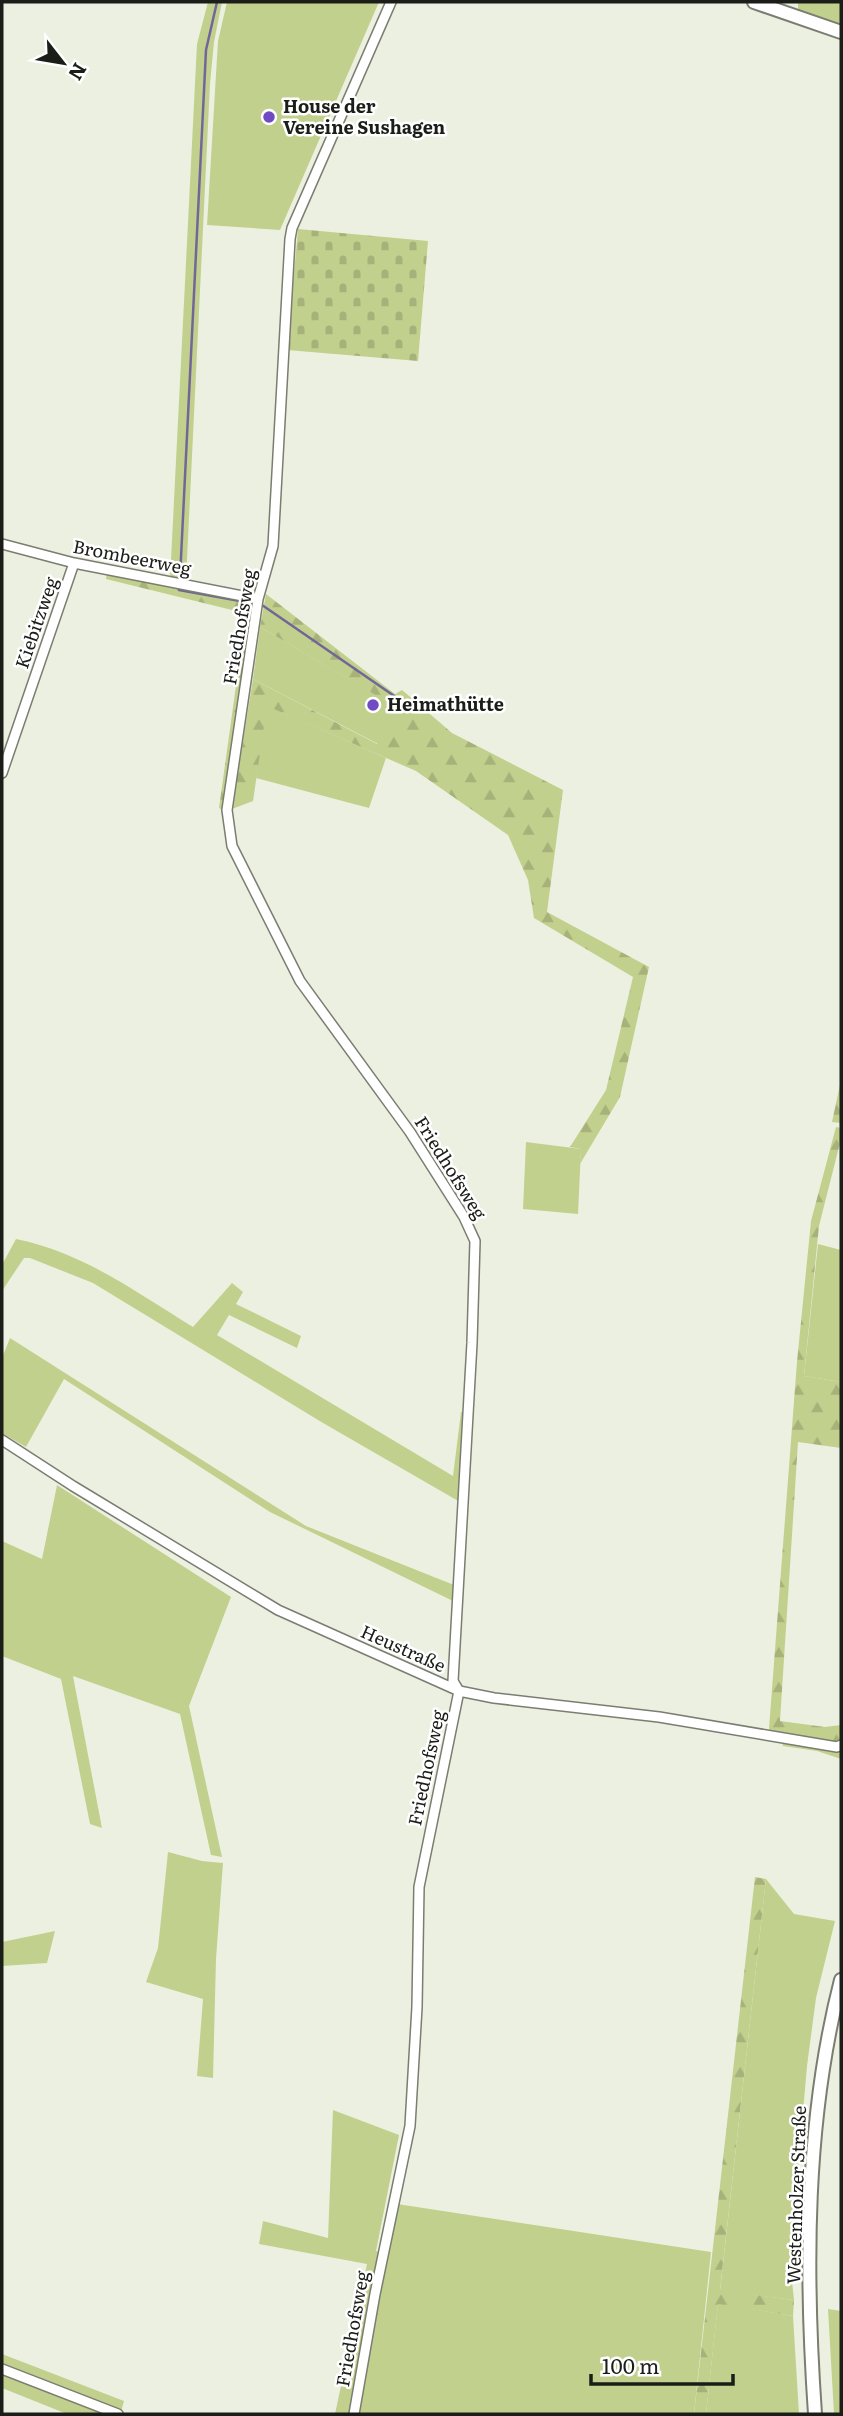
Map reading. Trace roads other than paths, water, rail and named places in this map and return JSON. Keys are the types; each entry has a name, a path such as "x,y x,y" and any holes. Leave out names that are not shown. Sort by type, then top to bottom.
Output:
{"main road":[{"path":"754,2 841,32"},
{"name":"Westenholzer Straße","path":"815,2414 810,2345 811,2207 818,2099 841,1980"}],"street":[{"name":"Friedhofsweg","path":"354,2414 375,2294 410,2126 417,2007 419,1887 459,1692 453,1681 475,1241 464,1217 410,1132 300,981 232,846 227,810 258,599 273,547 289,239 391,2"},
{"name":"Brombeerweg","path":"2,544 74,563 258,599"},
{"name":"Kiebitzweg","path":"2,773 74,563"},
{"name":"Heustraße","path":"2,1440 278,1610 459,1692 659,1717 837,1747 841,1745"},
{"path":"2,2369 118,2414"}],"waterway":[{"path":"180,578 206,50 217,2"},
{"path":"179,590 251,603"},
{"path":"262,605 403,702"}],"place":[{"name":"House der Vereine Sushagen","path":"269,117"},
{"name":"Heimathütte","path":"373,705"}]}
